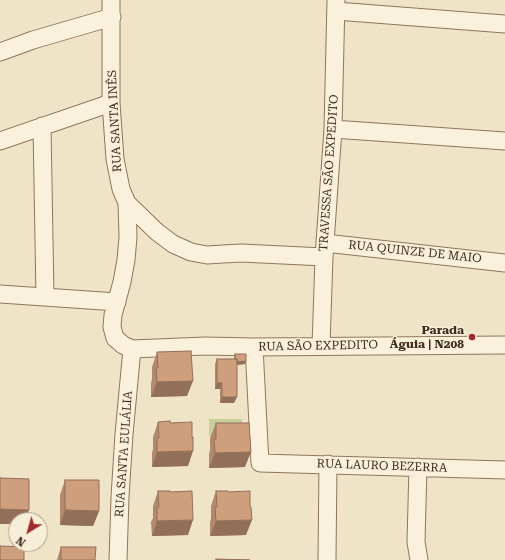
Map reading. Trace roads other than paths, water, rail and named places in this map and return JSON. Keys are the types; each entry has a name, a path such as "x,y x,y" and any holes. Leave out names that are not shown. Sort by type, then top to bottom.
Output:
{"street":[{"path":"336,5 505,24"},
{"name":"TRAVESSA SÃO EXPEDITO","path":"321,346 324,250 334,129 336,5"},
{"path":"0,52 111,8"},
{"name":"RUA SANTA INÊS","path":"111,8 112,103 115,159 121,189 127,203 128,237 126,260 112,327 115,338 123,345 132,349"},
{"path":"0,141 112,103"},
{"path":"42,126 46,297"},
{"path":"334,129 505,141"},
{"name":"RUA QUINZE DE MAIO","path":"127,203 157,232 173,244 191,252 207,255 324,250 505,263"},
{"path":"0,294 117,302"},
{"name":"RUA SÃO EXPEDITO","path":"132,349 205,346 505,345"},
{"name":"RUA LAURO BEZERRA","path":"254,347 260,463 505,470"},
{"name":"RUA SANTA EULÁLIA","path":"118,560 124,434 132,349"},
{"path":"327,560 328,464"},
{"path":"418,467 416,542 419,560"}],"place":[{"name":"Parada Águia | N208","path":"472,337"}]}
